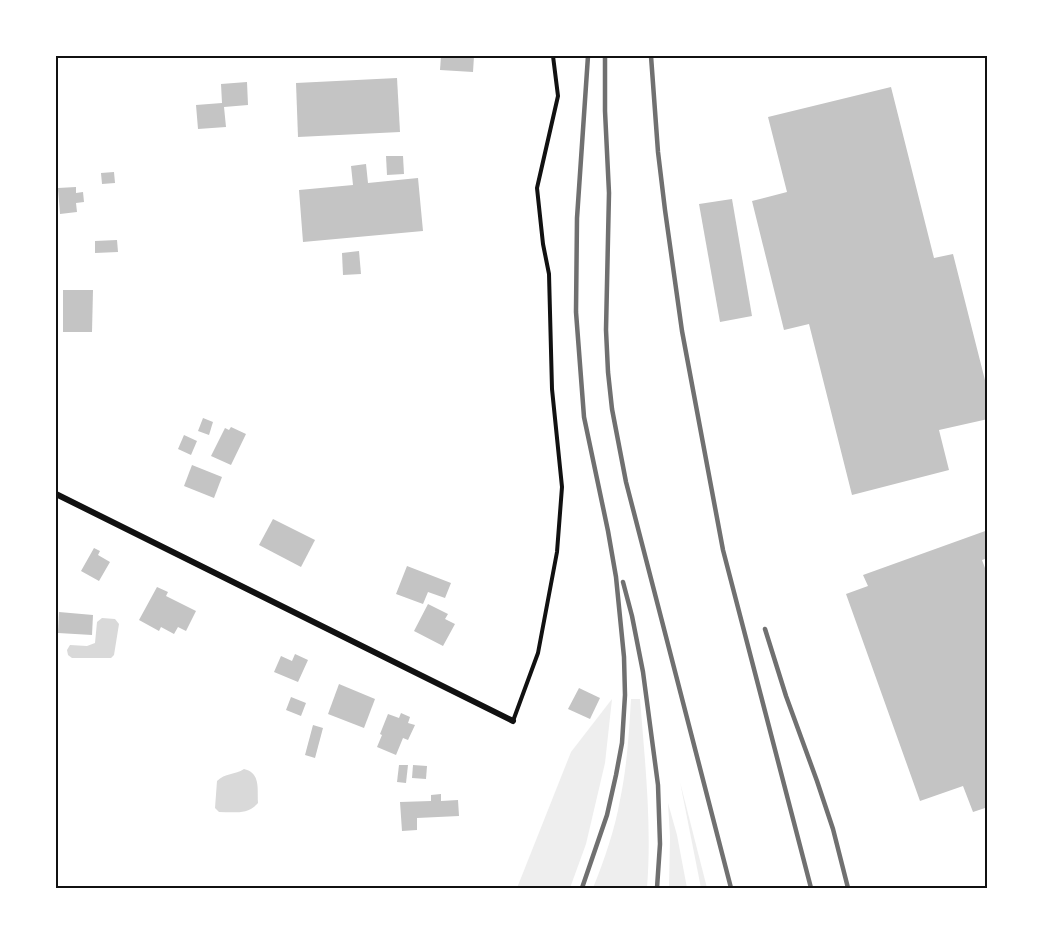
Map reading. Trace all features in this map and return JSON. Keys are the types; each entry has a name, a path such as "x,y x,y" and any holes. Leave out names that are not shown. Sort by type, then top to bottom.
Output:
{"street":[{"path":"56,494 513,721"}],"lane":[{"path":"513,721 538,653 556,552 562,487 552,389 549,274 537,188 558,96 553,56"}],"shaded area":[{"path":"102,618 115,619 119,624 114,655 111,658 72,658 68,655 67,650 70,645 87,646 95,643 97,622"},
{"path":"612,699 605,763 586,844 570,888 517,888 571,752"},
{"path":"631,699 640,699 648,818 647,888 593,888 609,845 618,811 626,763"},
{"path":"244,769 256,778 258,803 245,811 219,812 215,808 217,781"},
{"path":"680,782 707,888 701,888"},
{"path":"668,803 677,835 687,888 669,888"}],"building":[{"path":"441,56 474,56 473,72 440,70"},
{"path":"397,78 400,132 298,137 296,83"},
{"path":"247,82 248,105 224,107 226,127 198,129 196,105 222,103 221,84"},
{"path":"891,87 934,258 953,254 988,392 988,419 939,430 949,470 852,495 809,324 784,330 752,201 787,192 768,117"},
{"path":"386,156 403,156 404,174 387,175"},
{"path":"366,164 368,183 418,178 423,231 303,242 299,190 353,185 351,166"},
{"path":"114,172 115,183 102,184 101,173"},
{"path":"76,187 76,193 83,192 84,202 76,203 77,212 60,214 58,188"},
{"path":"732,199 752,316 720,322 699,204"},
{"path":"117,240 118,252 95,253 95,241"},
{"path":"359,251 361,274 343,275 342,253"},
{"path":"63,290 93,290 92,332 63,332"},
{"path":"203,418 213,422 209,435 198,431"},
{"path":"231,427 246,434 231,465 211,456 225,428 229,430"},
{"path":"184,435 197,441 191,455 178,449"},
{"path":"192,465 222,477 214,498 184,486"},
{"path":"273,519 315,540 301,567 259,545"},
{"path":"988,530 988,558 982,560 988,576 987,815 985,808 973,812 963,786 920,801 846,594 868,586 863,575"},
{"path":"94,548 100,551 98,555 110,562 99,581 81,571"},
{"path":"407,566 451,583 445,598 428,592 423,604 396,594"},
{"path":"157,587 168,592 166,596 196,611 186,631 178,627 174,634 161,627 159,631 139,620"},
{"path":"428,604 448,614 445,619 455,624 443,646 414,631"},
{"path":"59,612 93,615 92,635 58,633"},
{"path":"295,654 308,660 298,682 274,672 281,656 292,661"},
{"path":"339,684 375,699 364,728 328,714"},
{"path":"579,688 600,698 590,719 568,709"},
{"path":"291,697 306,703 301,716 286,710"},
{"path":"401,713 410,717 408,723 415,725 408,740 403,738 396,755 377,747 388,714 399,718"},
{"path":"313,725 323,728 315,758 305,755"},
{"path":"399,765 408,765 406,783 397,782"},
{"path":"413,765 427,766 426,779 412,778"},
{"path":"441,794 441,801 458,800 459,816 417,818 417,830 402,831 400,802 431,801 431,795"}],"railway":[{"path":"582,888 607,815 616,775 622,743 625,695 624,657 616,577 584,417 576,312 577,218 588,56"},
{"path":"605,56 609,193 606,330 612,409 626,482 731,888"},
{"path":"651,56 658,152 682,331 723,550 811,888"},
{"path":"623,582 643,672 658,785 660,844 657,888"},
{"path":"765,629 833,829 848,888"}]}
